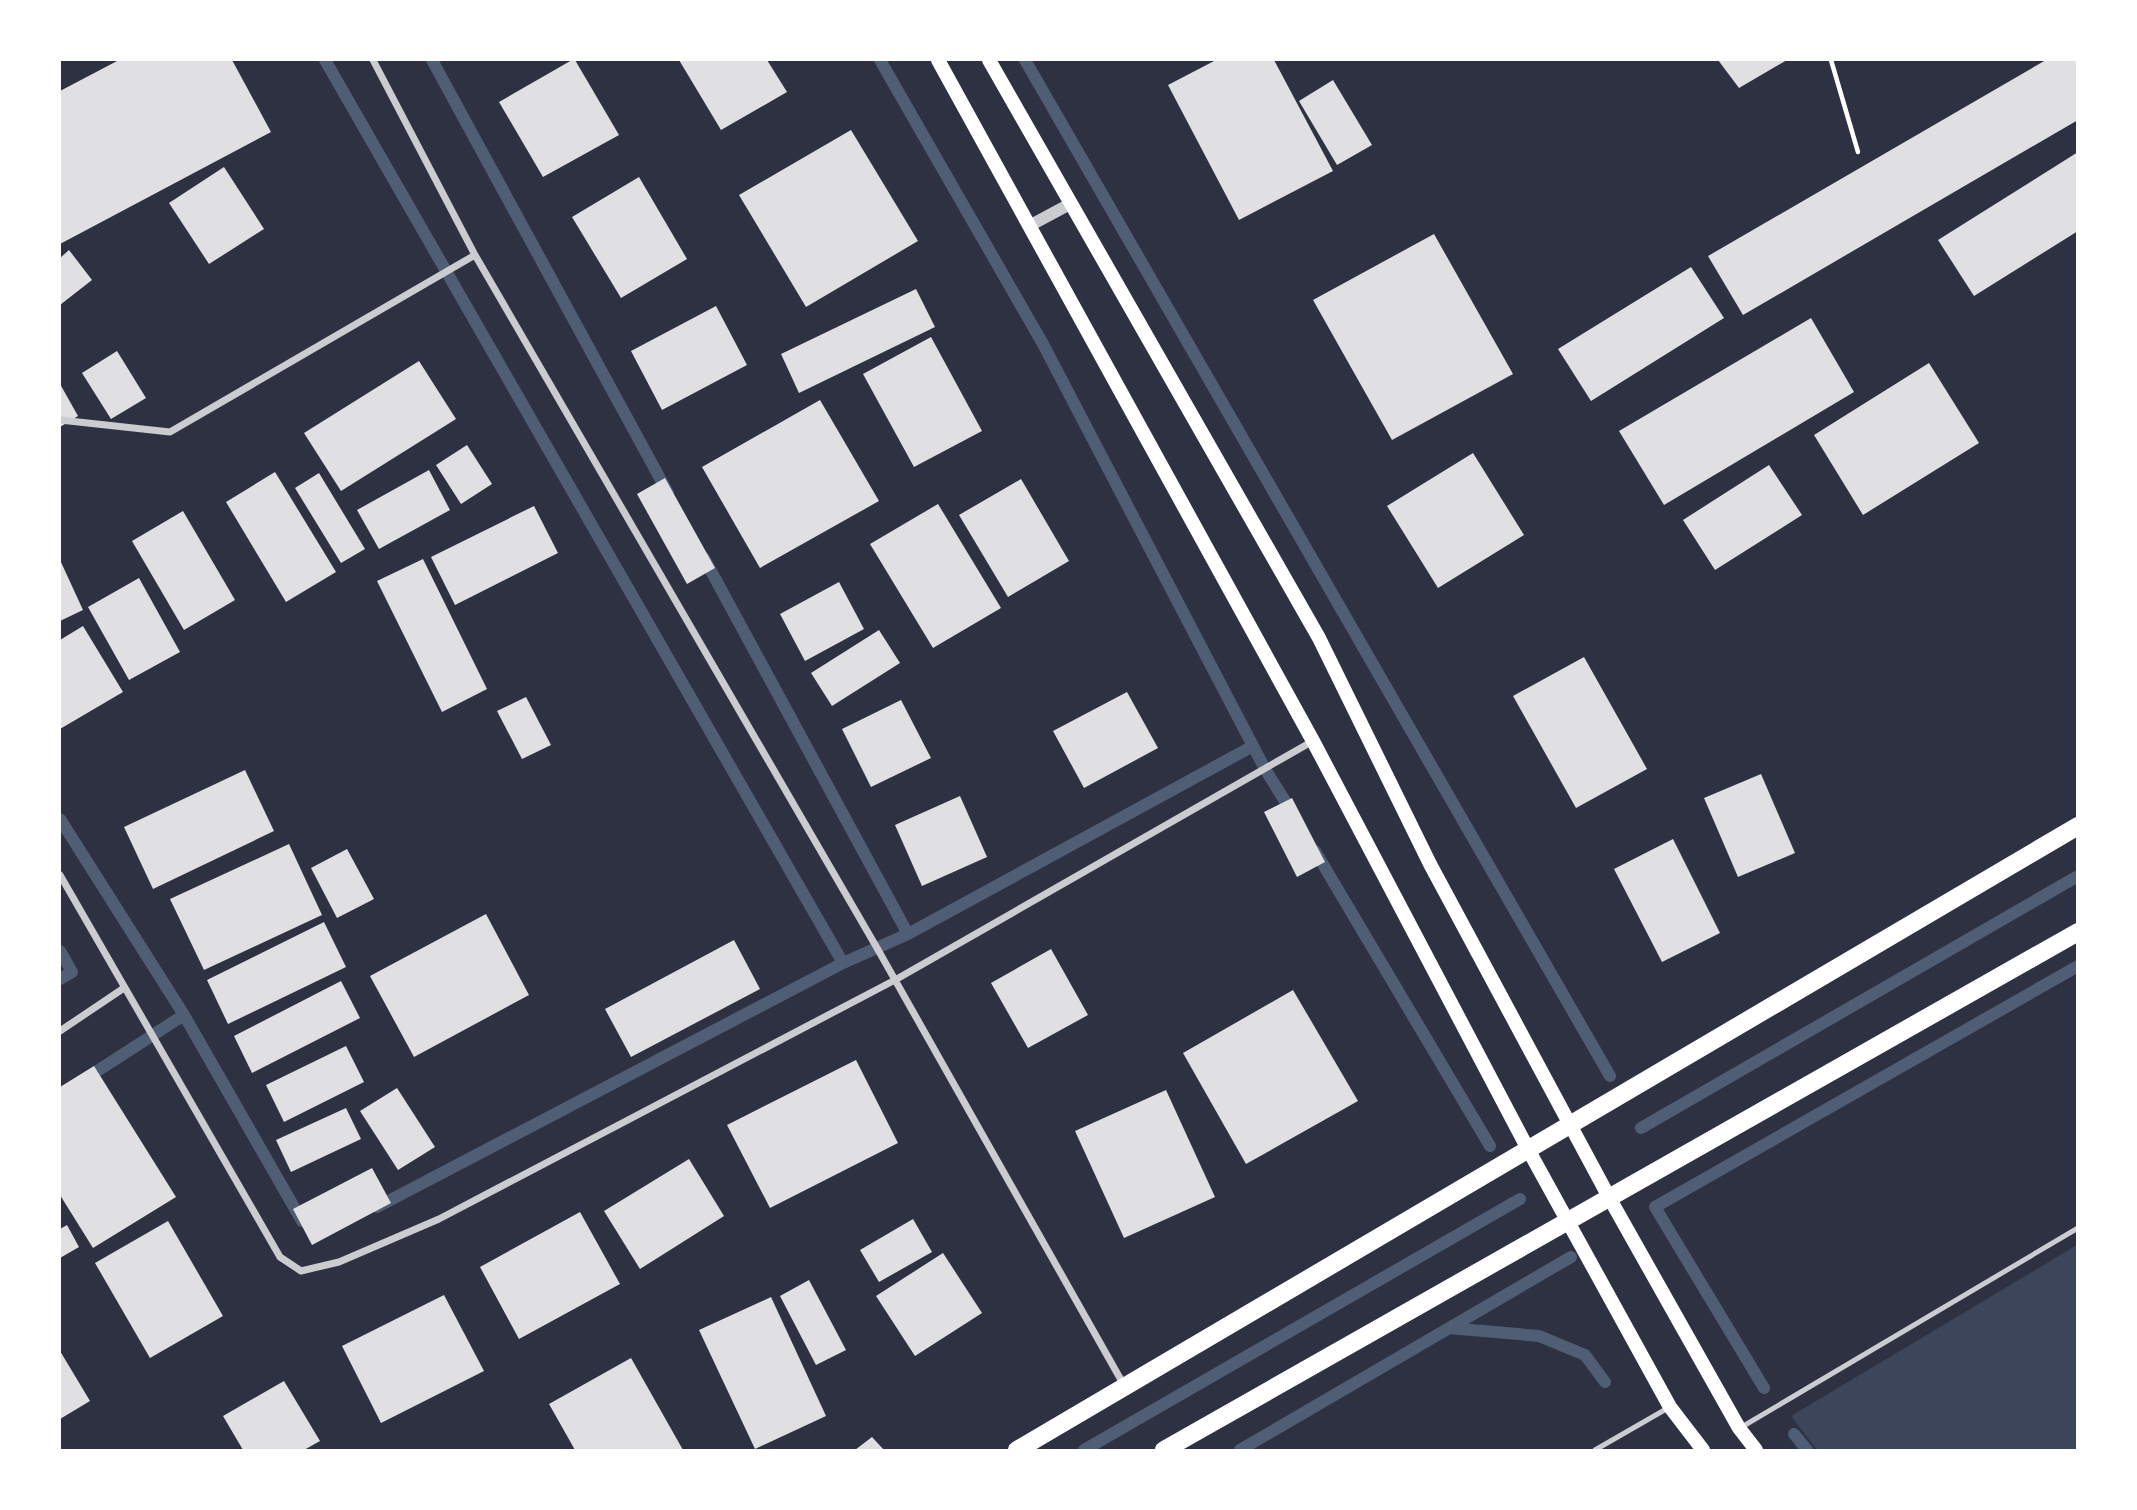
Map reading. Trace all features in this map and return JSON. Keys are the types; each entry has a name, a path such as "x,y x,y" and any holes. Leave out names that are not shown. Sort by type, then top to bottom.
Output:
{"main road":[{"path":"938,60 1313,741 1529,1151 1670,1407 1703,1451"},
{"path":"989,60 1320,638 1430,864 1610,1199 1739,1429 1756,1451"},
{"path":"1017,1451 2077,826"},
{"path":"1164,1451 2077,932"}],"street":[{"path":"373,60 475,255 895,980 1126,1389"},
{"path":"1028,226 1070,204"},
{"path":"60,420 170,432 475,255"},
{"path":"60,875 280,1257 300,1271 339,1262 439,1219 895,980 1313,741"},
{"path":"60,1031 124,988"}],"lane":[{"path":"1739,1429 2077,1228"},
{"path":"1595,1451 1670,1407"}],"path":[{"path":"1831,60 1858,152"}],"shaded area":[{"path":"2077,1245 2077,1450 1817,1450 1791,1416"}],"building":[{"path":"119,60 232,60 271,132 60,244 60,91"},
{"path":"575,60 619,135 543,177 499,102"},
{"path":"679,60 767,60 787,92 721,130"},
{"path":"1216,60 1274,60 1333,171 1239,220 1168,85"},
{"path":"1718,60 1787,60 1739,88"},
{"path":"2046,60 2078,60 2078,120 1743,315 1708,256"},
{"path":"1333,80 1372,145 1337,165 1299,101"},
{"path":"851,130 918,241 806,307 739,195"},
{"path":"2078,152 2078,231 1974,296 1938,240"},
{"path":"224,167 264,229 209,264 169,203"},
{"path":"639,177 687,259 621,298 572,217"},
{"path":"1434,234 1513,374 1392,440 1313,300"},
{"path":"69,250 92,280 60,305 60,258"},
{"path":"1691,267 1724,318 1591,401 1558,349"},
{"path":"916,289 935,327 799,393 781,354"},
{"path":"716,306 747,365 662,410 631,351"},
{"path":"1811,318 1854,392 1664,505 1619,431"},
{"path":"931,337 982,431 914,467 863,374"},
{"path":"117,351 146,398 111,419 82,373"},
{"path":"419,361 456,419 341,491 304,433"},
{"path":"1929,363 1979,443 1863,515 1814,435"},
{"path":"60,384 78,416 60,427"},
{"path":"820,400 879,501 760,568 702,467"},
{"path":"467,445 492,484 461,504 436,465"},
{"path":"1473,453 1524,535 1438,588 1387,506"},
{"path":"1769,465 1802,515 1715,570 1683,520"},
{"path":"429,470 450,510 379,549 357,510"},
{"path":"275,472 336,572 286,602 226,502"},
{"path":"319,473 365,549 341,563 295,488"},
{"path":"665,478 715,568 687,584 637,494"},
{"path":"1021,479 1069,561 1008,597 959,515"},
{"path":"938,504 1001,608 933,648 870,544"},
{"path":"534,506 558,553 455,605 431,557"},
{"path":"183,511 235,600 184,630 132,541"},
{"path":"423,559 487,689 442,712 377,581"},
{"path":"60,560 83,610 60,621"},
{"path":"139,578 180,652 129,680 88,607"},
{"path":"839,582 864,629 805,661 780,614"},
{"path":"83,626 123,692 60,729 60,640"},
{"path":"879,630 900,663 832,706 811,673"},
{"path":"1584,657 1647,769 1576,808 1513,696"},
{"path":"1127,692 1158,748 1084,788 1053,731"},
{"path":"526,697 551,745 522,759 497,711"},
{"path":"901,700 931,758 871,787 842,729"},
{"path":"245,770 274,831 153,889 124,827"},
{"path":"1761,774 1795,853 1738,877 1704,798"},
{"path":"960,796 987,857 922,886 895,825"},
{"path":"1292,798 1325,862 1297,877 1264,812"},
{"path":"1673,839 1720,933 1662,962 1614,869"},
{"path":"289,844 322,915 204,970 170,899"},
{"path":"347,849 374,899 337,918 311,868"},
{"path":"486,914 529,995 414,1057 370,976"},
{"path":"324,922 346,967 228,1024 207,980"},
{"path":"734,940 760,989 631,1057 605,1009"},
{"path":"1051,949 1088,1015 1028,1048 991,983"},
{"path":"341,981 360,1018 252,1073 234,1036"},
{"path":"1293,990 1358,1101 1246,1164 1183,1053"},
{"path":"346,1046 364,1082 284,1122 266,1085"},
{"path":"856,1060 898,1143 770,1208 727,1125"},
{"path":"94,1066 176,1197 93,1248 60,1195 60,1087"},
{"path":"397,1088 435,1147 398,1170 360,1111"},
{"path":"1166,1090 1215,1197 1124,1238 1075,1131"},
{"path":"346,1108 361,1139 291,1172 276,1140"},
{"path":"689,1159 724,1216 640,1269 604,1211"},
{"path":"372,1168 391,1203 312,1245 293,1209"},
{"path":"580,1212 620,1284 519,1339 480,1267"},
{"path":"913,1219 932,1252 879,1282 860,1250"},
{"path":"168,1221 223,1316 150,1358 95,1263"},
{"path":"67,1225 79,1247 60,1258 60,1229"},
{"path":"943,1253 982,1313 915,1356 876,1296"},
{"path":"809,1280 846,1350 816,1365 780,1296"},
{"path":"444,1295 484,1371 381,1423 342,1346"},
{"path":"771,1297 826,1416 755,1449 699,1330"},
{"path":"60,1351 90,1401 60,1419"},
{"path":"631,1358 683,1450 575,1450 549,1404"},
{"path":"284,1381 320,1441 304,1450 243,1450 223,1416"},
{"path":"872,1437 884,1450 855,1450"}],"waterway":[{"path":"325,60 843,963 377,1207"},
{"path":"432,60 668,493"},
{"path":"880,60 1043,344 1265,769 1293,814"},
{"path":"1025,60 1610,1076"},
{"path":"704,558 908,934 1253,746"},
{"path":"60,819 184,1015"},
{"path":"1315,851 1490,1146"},
{"path":"1641,1128 2078,876"},
{"path":"843,963 908,934"},
{"path":"60,951 72,972 60,979"},
{"path":"1764,1388 1655,1207 2078,966"},
{"path":"60,1095 184,1015 302,1221"},
{"path":"1084,1450 1520,1199"},
{"path":"1240,1450 1571,1257"},
{"path":"1449,1328 1539,1336 1585,1355 1605,1382"},
{"path":"1794,1434 1807,1450"}]}
